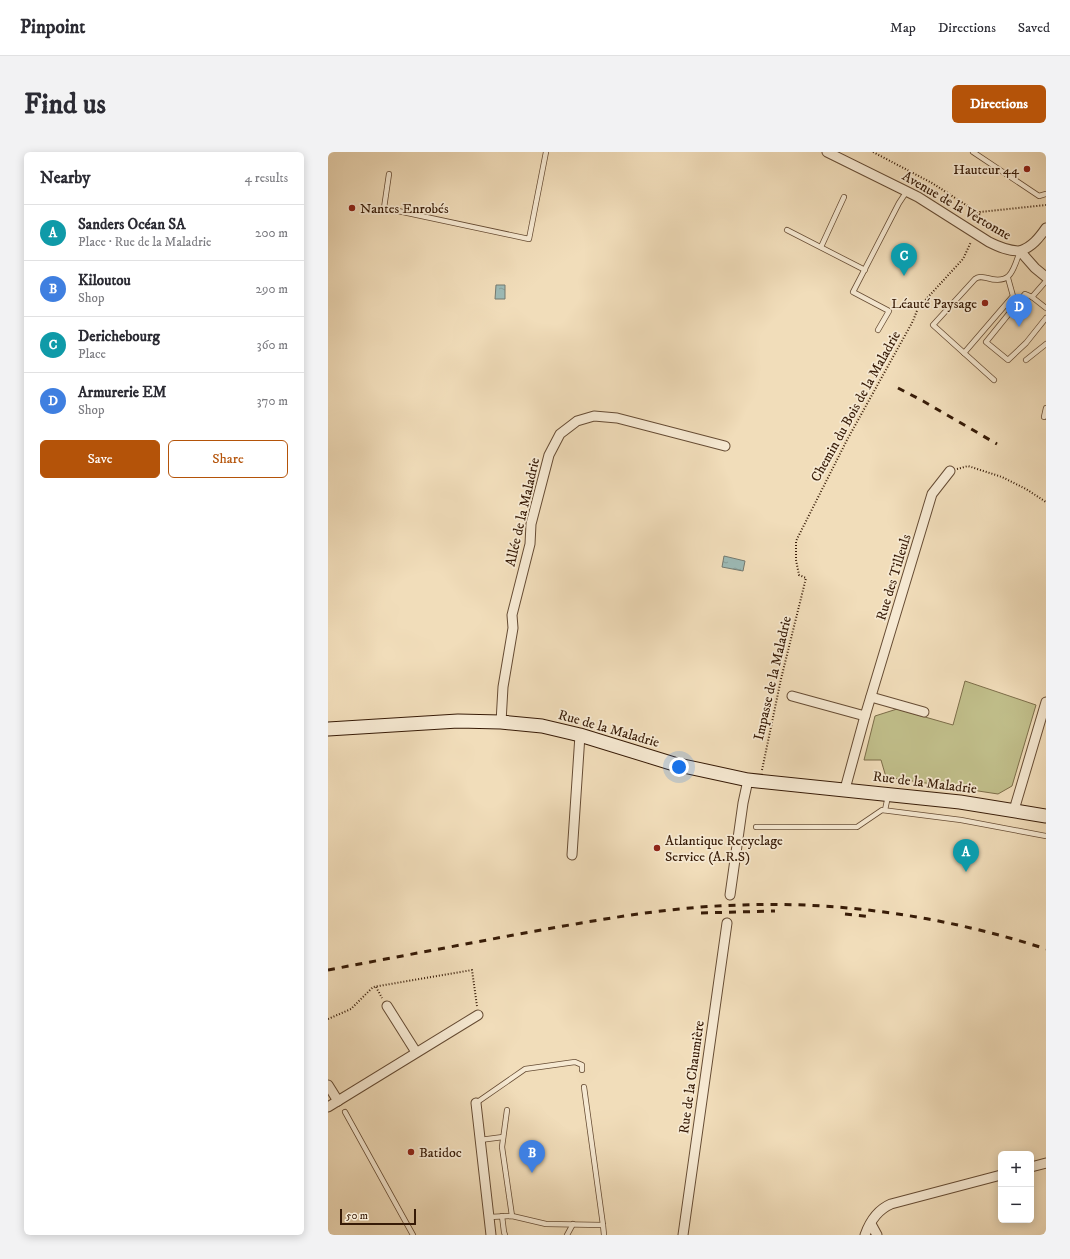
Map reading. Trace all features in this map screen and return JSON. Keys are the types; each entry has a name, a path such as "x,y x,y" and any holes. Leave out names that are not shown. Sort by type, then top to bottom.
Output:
{"street":[{"name":"Avenue de la Vertonne","path":"827,152 918,197 989,242 1011,251 1020,252 1046,277"},
{"path":"1020,252 1031,246 1046,228"},
{"name":"Allée de la Maladrie","path":"501,722 503,687 513,628 512,615 530,544 531,524 549,455 560,434 576,421 594,416 617,418 725,446"},
{"name":"Rue des Tilleuls","path":"845,789 865,716 932,494 950,471"},
{"path":"792,696 865,716"},
{"path":"871,697 924,712"},
{"path":"1014,810 1044,716 1046,702"},
{"name":"Rue de la Maladrie","path":"328,729 458,721 501,722 542,726 580,734 674,764 754,781 845,789 960,802 1046,816"},
{"path":"572,855 580,734"},
{"path":"730,895 743,804 754,781"},
{"name":"Rue de la Chaumière","path":"683,1235 727,924"},
{"path":"387,1006 416,1052"},
{"path":"328,1107 478,1015"},
{"path":"328,1085 338,1101"},
{"path":"476,1103 490,1235"},
{"path":"1034,1166 1046,1163"},
{"path":"865,1235 874,1216 884,1207 998,1176"},
{"path":"871,1224 877,1235"}],"lane":[{"path":"389,174 384,208 529,239 546,152"},
{"path":"973,152 1039,196 1046,194"},
{"path":"878,330 889,311 853,292 899,203 907,191"},
{"path":"820,247 844,197"},
{"path":"787,230 865,270"},
{"path":"994,380 933,325 978,277 996,280 1008,278 1013,271 1020,252"},
{"path":"964,353 1013,296 1008,278"},
{"path":"1032,297 1046,281"},
{"path":"1046,308 1032,297 1025,294 986,342 1008,360 1026,343 1046,318"},
{"path":"1026,360 1046,344"},
{"path":"1044,417 1046,408"},
{"path":"886,810 889,794"},
{"path":"756,827 856,827 882,810 886,810 961,820 1046,836"},
{"path":"476,1103 525,1069 575,1062 582,1065 582,1070"},
{"path":"584,1087 604,1235"},
{"path":"507,1110 502,1148 512,1216"},
{"path":"345,1112 413,1235"},
{"path":"480,1140 503,1137"},
{"path":"502,1216 504,1232 506,1235"},
{"path":"489,1217 512,1216 546,1224 603,1224"},
{"path":"567,1235 573,1224"}],"path":[{"path":"873,152 932,183 980,214"},
{"path":"974,232 980,212 1046,205"},
{"name":"Chemin du Bois de la Maladrie","path":"806,578 799,575 796,560 796,541 821,489 846,440 913,322 918,308 963,259 974,232"},
{"path":"950,471 968,466 1002,477 1026,489 1046,502"},
{"name":"Impasse de la Maladrie","path":"754,781 806,578"},
{"path":"328,1019 350,1009 373,987 472,970 478,1015"},
{"path":"376,987 387,1006"}],"shaded area":[{"path":"965,681 1036,705 1012,786 998,794 886,777 881,760 864,760 875,716 897,709 953,725"}],"water":[{"path":"496,285 505,285 505,299 495,299"},
{"path":"724,556 745,561 743,571 722,567"}],"railway":[{"path":"898,388 997,444"},
{"path":"328,970 601,920 656,912 712,906 740,905 778,904 817,906 894,914 971,928 1046,949"},
{"path":"701,913 775,911"},
{"path":"845,914 872,917"}],"place":[{"name":"Hauteur 44","path":"1027,169"},
{"name":"Nantes Enrobés","path":"352,208"},
{"name":"Derichebourg","path":"904,276"},
{"name":"Léauté Paysage","path":"985,303"},
{"name":"Armurerie EM","path":"1019,327"},
{"name":"Atlantique Recyclage Service (A.R.S)","path":"657,848"},
{"name":"Sanders Océan SA","path":"966,872"},
{"name":"Batidoc","path":"411,1152"},
{"name":"Kiloutou","path":"532,1173"}]}
